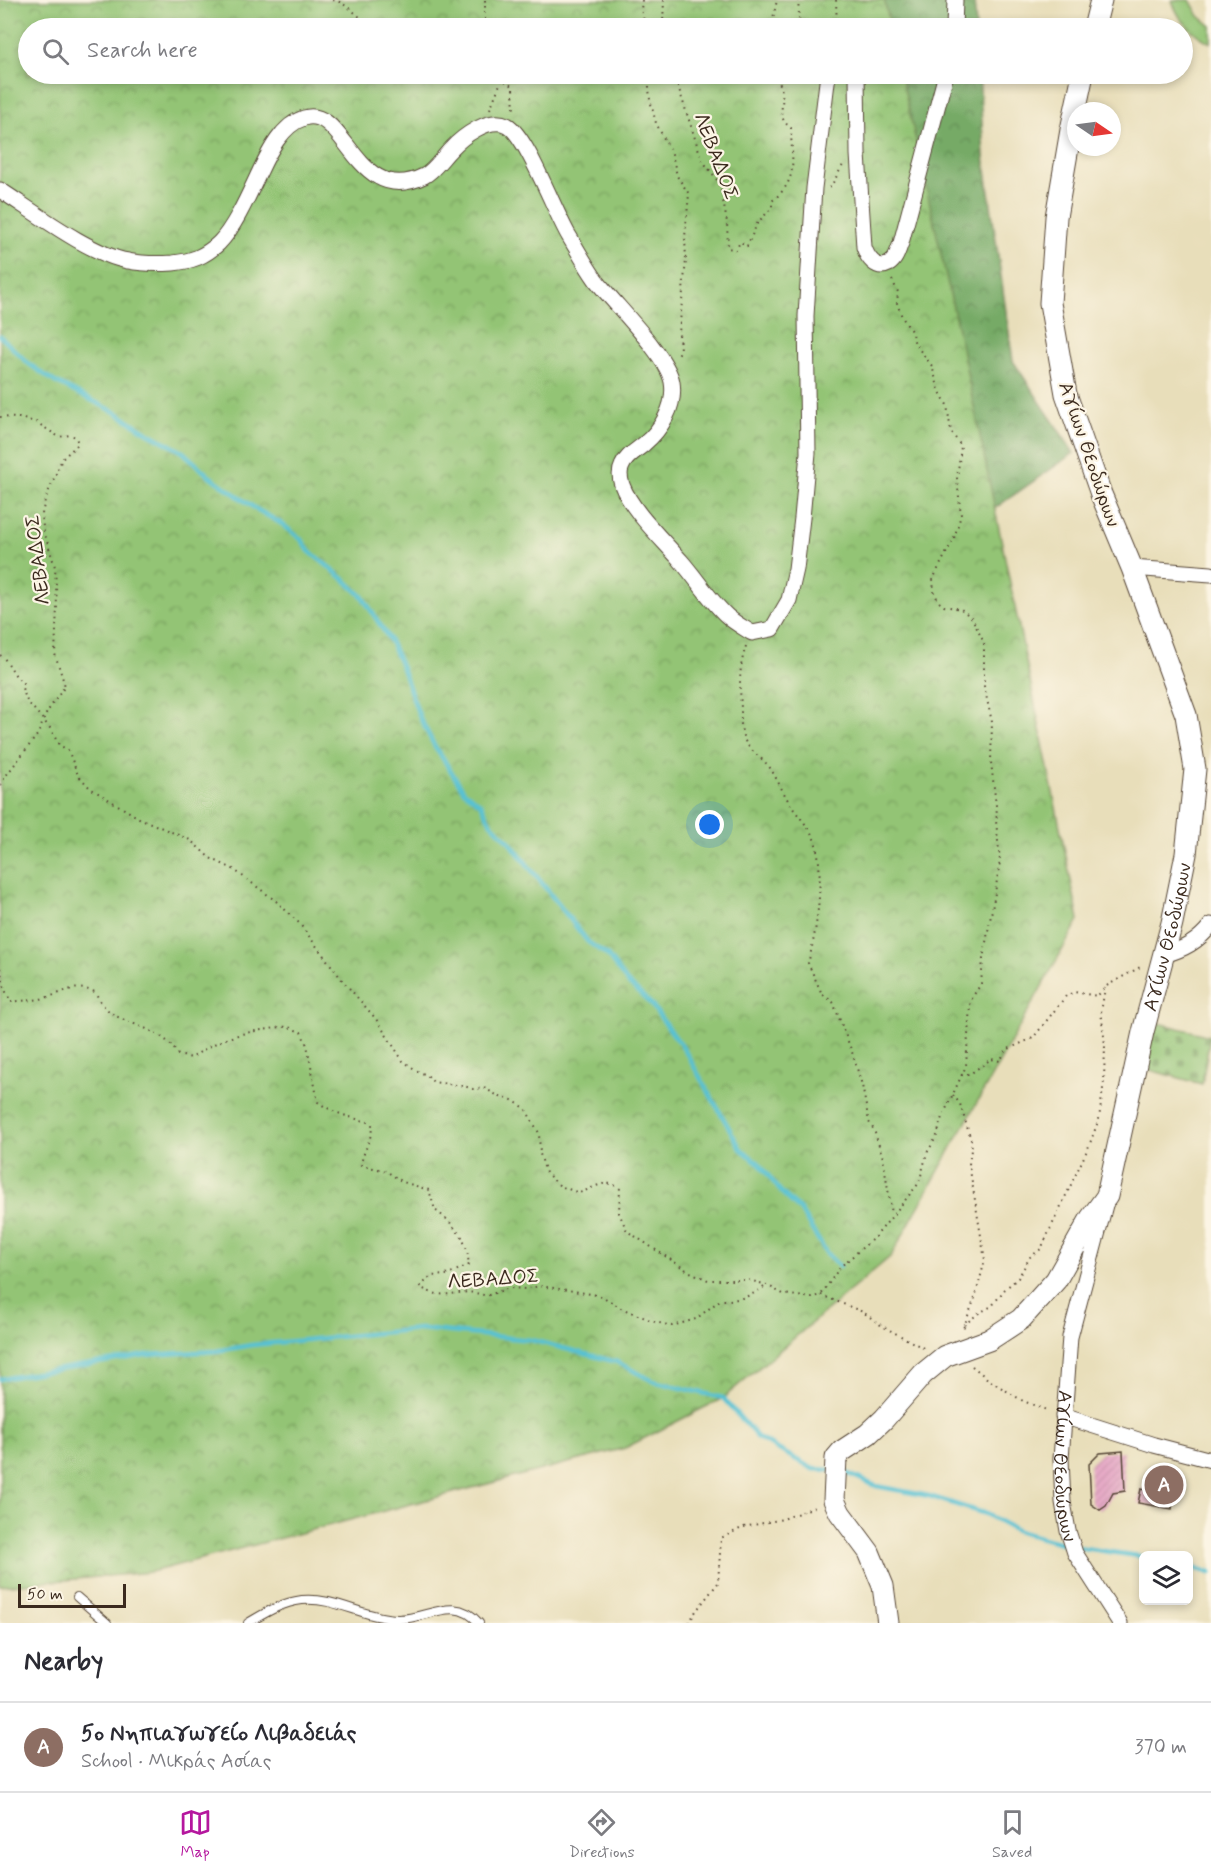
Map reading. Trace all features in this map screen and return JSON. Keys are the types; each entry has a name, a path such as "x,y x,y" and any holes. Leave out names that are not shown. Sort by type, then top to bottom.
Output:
{"street":[{"path":"954,18 955,0"},
{"path":"1096,18 1101,0"},
{"path":"0,190 89,246 126,261 161,264 194,261 220,242 242,209 268,155 282,132 304,117 317,117 333,126 350,151 372,174 389,181 407,182 427,175 454,146 481,128 497,123 506,124 526,148 561,224 595,278 665,363 672,383 671,400 664,422 645,444 622,463 620,474 622,487 648,524 726,616 752,633 772,629 789,600 796,569 808,453 806,316 814,201 827,84"},
{"path":"858,84 858,154 864,247 866,256 881,266 889,264 896,256 901,243 943,84"},
{"name":"Αγίων Θεοδώρων","path":"1081,84 1056,217 1050,303 1066,394 1101,494 1132,568 1186,715 1195,769 1186,854 1163,957 1143,1032 1107,1196 1070,1337 1063,1416 1061,1459 1063,1502 1068,1531 1076,1553 1120,1623"},
{"path":"1132,568 1211,574"},
{"path":"1163,957 1185,948 1203,935 1211,925"},
{"path":"888,1623 883,1586 869,1552 840,1513 834,1491 836,1458 842,1451 868,1434 923,1374 945,1356 989,1340 1022,1319 1056,1280 1091,1218 1107,1196"},
{"path":"1063,1416 1154,1445 1211,1460"}],"lane":[{"path":"77,1597 107,1623"},
{"path":"248,1623 284,1603 306,1600 328,1601 377,1618 401,1619 456,1608 470,1613 479,1623"}],"path":[{"path":"333,0 344,3 360,18"},
{"path":"485,0 485,18"},
{"path":"642,0 643,18"},
{"path":"663,18 664,0"},
{"path":"773,18 777,0"},
{"path":"798,0 799,18"},
{"path":"836,0 837,18"},
{"path":"481,128 501,84"},
{"path":"509,84 513,87 516,135"},
{"path":"649,84 656,123 672,153 677,177 689,194 685,237 686,260 678,333 680,351 669,376"},
{"name":"ΛΕΒΑΔΟΣ","path":"677,84 702,160 716,178 721,190 727,222 728,248 736,250 740,242 747,246 752,231 772,208 772,201 788,186 792,174 791,128 784,123 782,116 780,84"},
{"path":"814,201 828,190 843,164 858,154"},
{"path":"0,655 7,660 12,674 23,684 22,688 27,701 50,728 59,745 68,750 78,775 90,788 139,818 190,840 210,858 233,869 266,892 306,932 343,981 376,1019 402,1061 427,1075 432,1082 473,1089 484,1088 525,1108 539,1132 540,1154 546,1173 560,1186 579,1193 605,1183 615,1185 620,1190 619,1213 627,1231 675,1263 708,1280 749,1280 767,1285 783,1294 812,1298 821,1295 840,1267 870,1242 919,1183 927,1153 938,1134 940,1122 966,1066 970,1005 981,984 983,959 1000,861 996,821 998,814 991,762 992,722 984,686 985,649 972,618 961,609 944,606 934,592 933,579 954,538 961,515 957,471 961,446 951,432 947,405 939,390 932,366 915,344 897,303 898,292 895,283 881,266"},
{"name":"ΛΕΒΑΔΟΣ","path":"0,417 19,417 36,422 59,436 76,437 78,444 62,459 45,500 42,514 55,567 57,606 55,654 64,686 43,721 38,735 5,777 0,787"},
{"path":"752,633 748,639 740,670 738,691 741,726 745,740 760,760 771,769 814,840 819,863 820,888 815,938 808,963 822,994 832,1002 852,1052 862,1085 868,1122 874,1130 883,1158 892,1216"},
{"path":"961,1075 970,1074 991,1059 1000,1061 1006,1050 1033,1038 1066,996 1074,992 1097,996 1105,988 1140,966 1163,957"},
{"name":"ΛΕΒΑΔΟΣ","path":"0,968 5,990 11,1002 42,999 71,988 86,988 95,992 102,1005 114,1016 151,1030 172,1043 178,1055 192,1058 203,1049 248,1031 287,1027 301,1032 308,1045 318,1102 341,1115 372,1123 370,1140 363,1152 361,1165 386,1171 403,1182 429,1190 435,1210 448,1220 462,1237 469,1265 446,1275 431,1276 420,1287 431,1294 442,1296 460,1292 477,1292 486,1296 509,1288 526,1289 539,1286 602,1296 621,1308 655,1322 672,1326 696,1319 720,1300 734,1301 745,1298 767,1285"},
{"path":"962,1327 992,1306 1005,1289 1018,1278 1030,1257 1041,1249 1089,1146 1099,1119 1104,1082 1105,1045 1101,1012 1105,988"},
{"path":"953,1095 960,1104 972,1143 969,1164 984,1260 975,1298 969,1316 962,1327 961,1350 968,1363 989,1380 1023,1401 1063,1416"},
{"path":"821,1295 863,1312 882,1326 923,1347 940,1360"},
{"path":"689,1623 717,1583 721,1538 744,1527 783,1520 834,1491"}],"green space":[{"path":"0,0 884,0 888,18 18,18 18,84 903,84 962,348 1079,920 891,1256 723,1398 625,1448 151,1572 0,1586"},
{"path":"715,0 974,0 975,18 734,18"},
{"path":"1172,0 1190,0 1199,16 1211,26 1211,43 1193,30 1193,18 1182,18"},
{"path":"760,84 980,84 984,156 1013,361 1074,453 965,529"},
{"path":"1151,1021 1210,1036 1202,1084 1142,1068"}],"building":[{"path":"1123,1451 1125,1491 1113,1493 1106,1506 1100,1510 1091,1504 1089,1464 1100,1453"},
{"path":"1154,1476 1177,1480 1172,1509 1138,1503 1141,1489 1151,1491"}],"waterway":[{"path":"0,336 29,364 55,382 117,413 183,452 208,475 302,540 309,551 362,596 389,639 420,718 434,745 464,791 481,804 491,823 508,840 588,942 607,955 627,982 650,1003 684,1049 741,1149 759,1163 781,1192 800,1210 827,1254 840,1267"},
{"path":"0,1379 146,1355 216,1351 252,1345 420,1329 531,1340 617,1362 653,1381 723,1398 758,1438 813,1469 830,1470"},
{"path":"842,1471 876,1486 929,1496 986,1514 1020,1532 1069,1545"},
{"path":"1077,1547 1139,1556"},
{"path":"1193,1568 1211,1573"}],"place":[{"name":"5ο Νηπιαγωγείο Λιβαδειάς","path":"1164,1485"}]}
